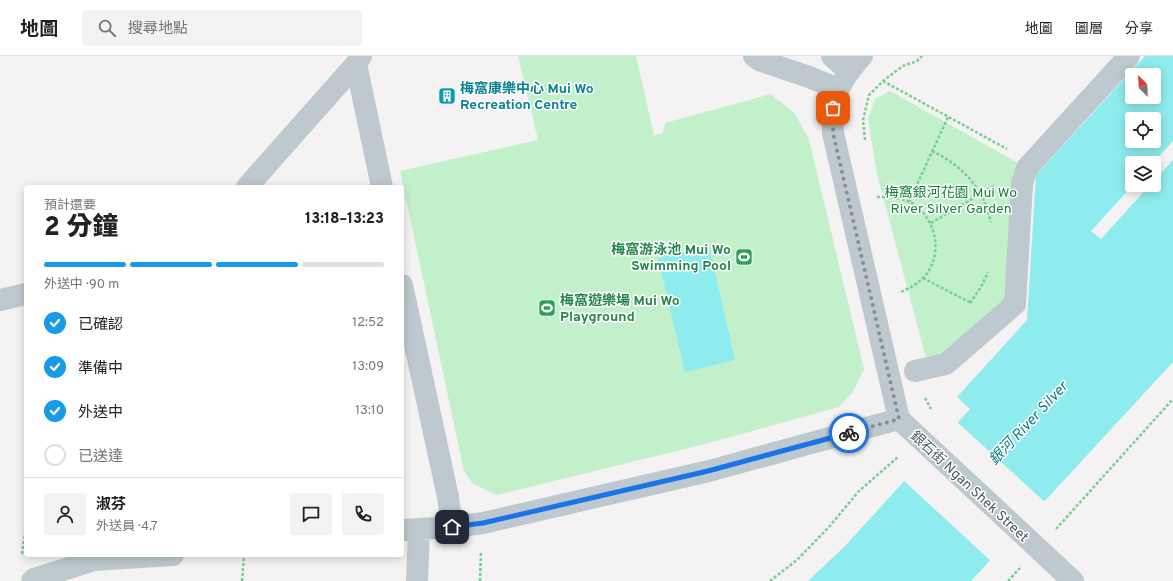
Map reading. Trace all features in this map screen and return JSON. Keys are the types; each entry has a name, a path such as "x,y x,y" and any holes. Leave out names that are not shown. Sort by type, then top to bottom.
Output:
{"street":[{"path":"754,56 759,60 809,77 849,72"},
{"path":"832,56 849,72"},
{"path":"915,371 946,364 1016,304 1022,184 1029,165 1129,56"},
{"path":"249,185 359,60"},
{"path":"359,60 382,185"},
{"name":"銀石街 Ngan Shek Street","path":"849,72 833,108 833,133 899,419 1073,581"},
{"path":"0,300 24,294"},
{"path":"404,306 406,328 448,497 452,527"},
{"path":"417,581 411,529 452,527 483,523 708,471 899,419"},
{"path":"32,581 34,579 94,560 141,557"}],"path":[{"path":"865,143 863,120 869,95 883,81 903,66 917,61 922,56"},
{"path":"883,81 948,117 1029,165 931,223"},
{"path":"909,202 948,117"},
{"path":"932,151 955,164 974,183 981,194 991,225"},
{"path":"875,191 878,205"},
{"path":"877,197 893,197 909,202 925,214 931,223 935,237 935,252 931,266 924,278 914,286 897,294"},
{"path":"970,303 981,287 989,269"},
{"path":"924,278 998,318"},
{"name":"銀石街 Ngan Shek Street","path":"915,371 932,412"},
{"path":"1033,544 1173,399"},
{"path":"770,581 797,560 829,527 859,491 898,457"},
{"path":"242,581 244,557"}],"green space":[{"name":"梅窩遊樂場 Mui Wo Playground","path":"518,56 636,56 654,135 663,133 665,123 771,94 795,114 809,140 864,369 852,393 839,407 701,445 497,495 473,484 464,471 400,171 538,140"},
{"name":"梅窩銀河花園 Mui Wo River Silver Garden","path":"890,91 1018,163 1012,299 954,351 926,358 877,174 868,119 875,99"}],"water":[{"name":"銀河 River Silver","path":"1145,56 1173,56 1173,362 971,581 808,581 845,546 970,409 957,397 1027,320 1036,175 1125,78 1125,104 1161,104 1161,68 1134,68"},
{"path":"709,246 735,360 685,372 658,258"}],"pier":[{"path":"1173,141 1173,160 1161,173 1161,156 1159,156"},
{"path":"1127,192 1144,192 1101,239 1091,231"},
{"path":"956,421 1046,503 992,562 903,480"}],"way so far":[{"path":"833,108 833,133 899,419 849,433"}],"place":[{"name":"梅窩康樂中心 Mui Wo Recreation Centre","path":"447,96"},
{"name":"梅窩游泳池 Mui Wo Swimming Pool","path":"744,257"},
{"name":"梅窩遊樂場 Mui Wo Playground","path":"547,308"}],"route":[{"path":"452,527 483,523 708,471 849,433"}]}
